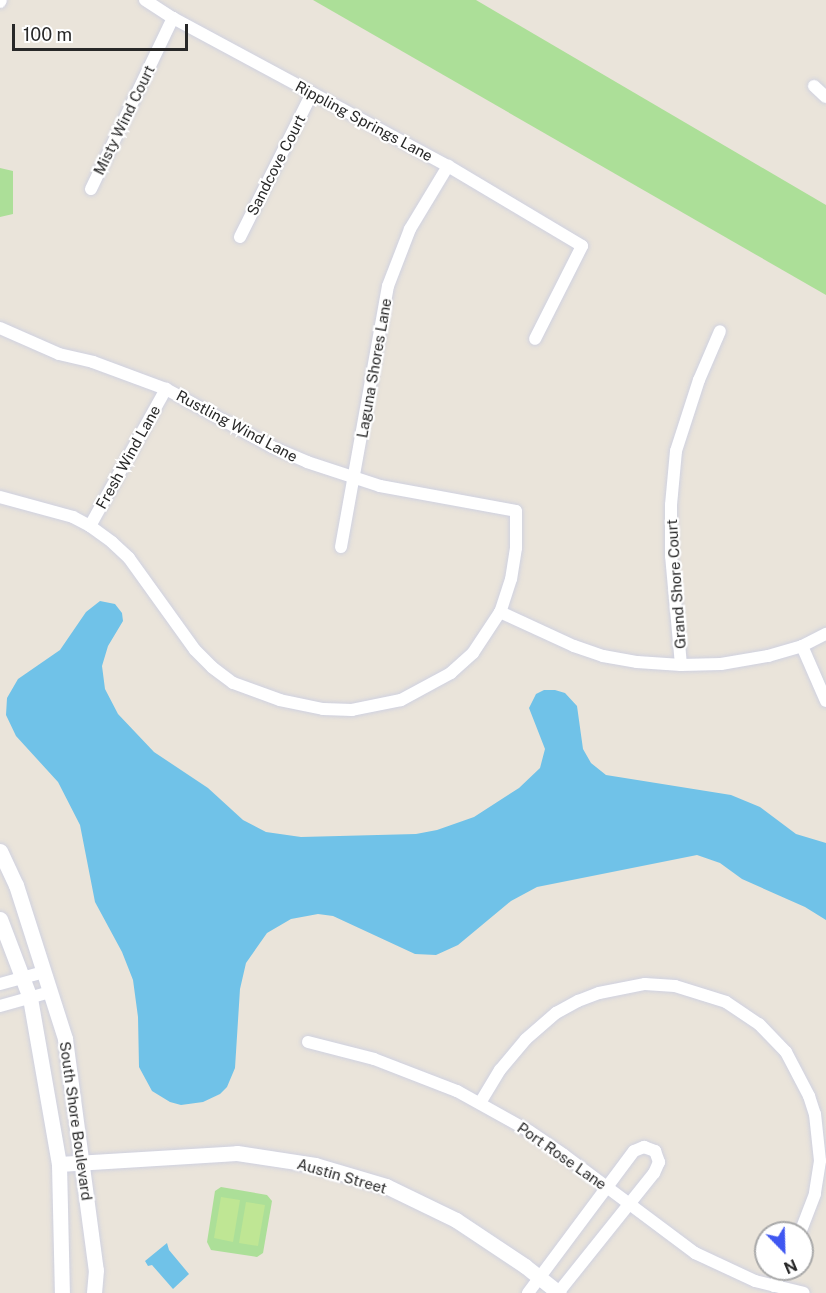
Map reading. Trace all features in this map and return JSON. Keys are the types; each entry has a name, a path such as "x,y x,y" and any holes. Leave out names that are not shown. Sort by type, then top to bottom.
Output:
{"street":[{"name":"Rippling Springs Lane","path":"145,0 173,18 448,166 582,246 535,339"},
{"name":"Misty Wind Court","path":"91,189 173,18"},
{"path":"814,87 826,97"},
{"name":"Sandcove Court","path":"240,237 312,93"},
{"name":"Laguna Shores Lane","path":"341,547 355,479 371,367 388,286 410,229 448,166"},
{"name":"Rustling Wind Lane","path":"0,328 50,350 104,366 166,389 272,447 355,479 380,486 516,511 516,548 511,579 500,612"},
{"name":"Grand Shore Court","path":"681,665 671,556 671,505 676,451 699,380 720,331"},
{"name":"Fresh Wind Lane","path":"90,526 166,389"},
{"path":"0,497 49,509 90,526 129,558 180,631 212,667 250,691 323,709 376,707 424,690 451,673 473,653 500,612 566,643 603,656 637,662 681,665 744,660 802,646 826,634"},
{"path":"802,646 826,700"},
{"name":"South Shore Boulevard","path":"0,851 16,885 65,1039 96,1270 94,1293"},
{"name":"South Shore Boulevard","path":"0,919 30,998 59,1164 62,1293"},
{"path":"0,984 44,972"},
{"path":"480,1103 500,1070 526,1039 556,1013 578,1001 607,991 645,984 675,986 718,999 745,1014 773,1038 786,1052 809,1096 818,1131 820,1161 815,1194 805,1221"},
{"path":"0,1006 50,992"},
{"name":"Port Rose Lane","path":"308,1042 398,1067 480,1103 529,1131 695,1253 731,1272 804,1293"},
{"path":"528,1293 634,1151 644,1147 655,1151 658,1156 657,1167 559,1293"},
{"name":"Austin Street","path":"59,1164 237,1153 315,1165 386,1186 456,1220 559,1293"},
{"path":"774,1286 776,1281"}],"green space":[{"path":"313,0 476,0 826,205 826,295"},
{"path":"0,168 13,171 13,214 0,217"},
{"path":"221,1187 267,1195 272,1201 263,1253 257,1257 211,1250 207,1242 215,1191"},
{"path":"221,1197 240,1200 233,1242 214,1238"},
{"path":"246,1202 265,1205 258,1246 239,1243"}],"water":[{"path":"100,601 115,604 122,613 123,621 108,646 102,666 105,689 118,714 154,752 208,788 243,820 266,832 301,837 416,834 437,830 474,817 519,788 540,768 545,749 529,708 536,694 544,690 555,690 565,693 577,706 583,749 591,763 606,775 731,795 760,807 796,834 826,843 826,920 805,907 742,879 720,863 697,855 537,887 511,901 458,945 436,955 415,954 333,916 318,914 291,919 267,933 246,963 240,989 235,1068 227,1087 220,1094 203,1102 181,1105 170,1102 152,1091 139,1067 138,1017 133,980 122,952 95,902 80,825 58,782 16,736 6,715 7,698 18,679 60,650 86,612"},
{"path":"167,1243 169,1250 189,1274 173,1289 152,1265 148,1266 145,1261"}]}
